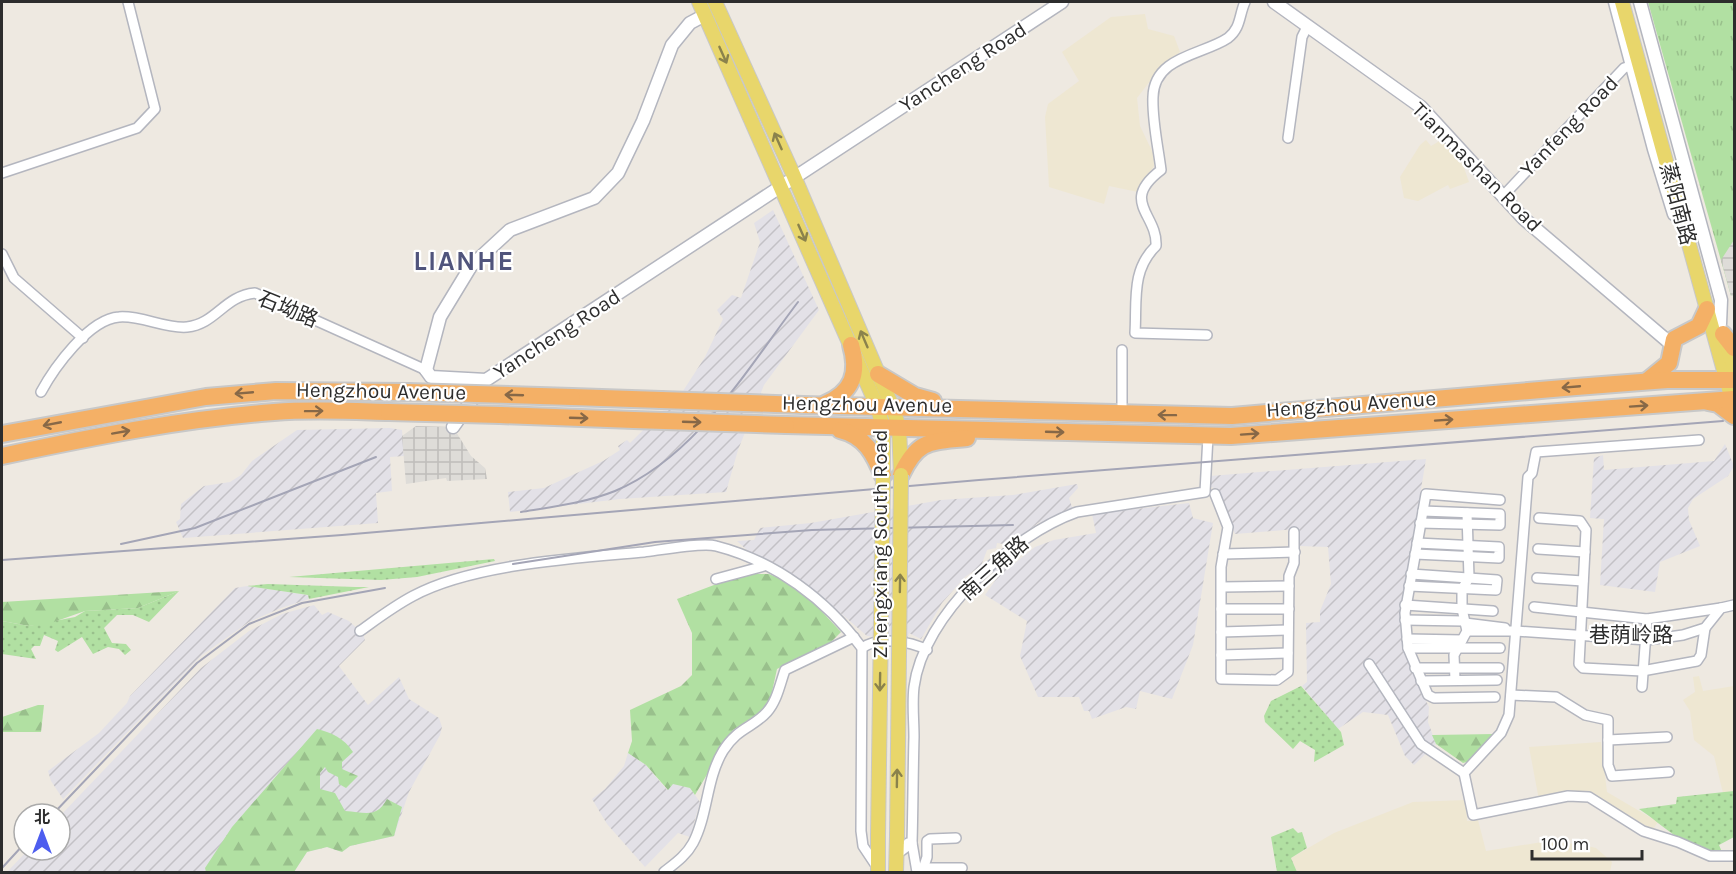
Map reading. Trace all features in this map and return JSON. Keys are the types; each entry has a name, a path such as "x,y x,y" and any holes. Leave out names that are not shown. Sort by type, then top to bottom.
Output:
{"highway":[{"path":"1646,382 1669,363 1672,342 1699,326 1707,309"},
{"path":"1721,329 1734,348"},
{"path":"824,405 844,393 854,376 856,362 851,345"},
{"path":"878,374 915,396 957,408"},
{"name":"Hengzhou Avenue","path":"2,434 206,397 276,391 408,392 1232,416 1732,376"},
{"path":"276,391 270,402 276,412"},
{"path":"1508,393 1520,395 1528,401 1521,410 1509,415"},
{"path":"206,397 213,400 218,407 214,415 207,418"},
{"name":"Hengzhou Avenue","path":"2,456 119,432 207,418 276,412 389,412 1208,436 1704,401 1734,405"},
{"path":"987,409 978,418 980,425 987,430"},
{"path":"825,426 859,438 875,457 883,476"},
{"path":"918,428 942,440"},
{"path":"901,475 918,447 928,442 1029,431"}],"main road":[{"name":"Zhengxiang South Road","path":"699,2 851,345 885,406"},
{"name":"Zhengxiang South Road","path":"716,2 794,176 878,374 901,475 896,873"},
{"name":"蒸阳南路","path":"1622,2 1636,65 1707,309 1732,376 1734,405"},
{"path":"1631,2 1732,376"},
{"name":"Zhengxiang South Road","path":"878,870 883,476 891,427"}],"street":[{"path":"2,173 137,128 155,109 128,2"},
{"name":"Yancheng Road","path":"794,176 1054,2"},
{"name":"Yancheng Road","path":"426,370 432,375 484,379 1062,2"},
{"path":"1207,335 1135,333 1138,274 1143,259 1156,246 1157,237 1141,202 1145,187 1161,170 1153,95 1159,77 1179,58 1228,38 1239,25 1245,2"},
{"name":"Tianmashan Road","path":"1274,2 1421,107 1524,214 1672,342"},
{"name":"Tianmashan Road","path":"1280,2 1423,105 1504,195"},
{"path":"1615,2 1636,65"},
{"path":"1640,2 1721,300 1721,329"},
{"path":"426,370 440,317 471,266 510,230 594,198 618,173 643,121 672,45 690,23 705,15"},
{"path":"1288,138 1302,37 1308,25"},
{"name":"Yanfeng Road","path":"1504,195 1624,68 1636,65"},
{"path":"2,254 14,278 83,338"},
{"name":"石坳路","path":"41,392 65,357 97,325 118,317 186,327 206,322 226,302 242,294 255,293 426,370"},
{"path":"1122,350 1122,413"},
{"path":"453,427 484,379"},
{"name":"南三角路","path":"921,871 912,843 914,685 930,639 964,590 1032,534 1057,519 1077,512 1205,492 1208,436"},
{"path":"1464,773 1501,733 1509,715 1528,477 1532,473 1536,452 1699,440"},
{"path":"1215,494 1228,527 1222,554 1221,679 1277,680 1288,672 1289,586 1295,552 1294,532"},
{"path":"1495,698 1434,698 1428,695 1408,643 1405,605 1426,494 1500,500"},
{"path":"1420,523 1500,525 1500,514 1423,511"},
{"path":"1455,680 1455,668 1463,633 1462,589 1469,578 1467,513"},
{"path":"1539,518 1580,521 1586,530 1579,664 1583,668 1642,672 1697,661 1701,655 1705,628 1721,608"},
{"path":"1415,554 1499,558 1499,547 1417,543"},
{"path":"360,631 414,595 431,588 448,582 535,564 714,545 764,566 804,586 862,648 863,846 878,870"},
{"path":"1538,549 1585,552"},
{"path":"1222,554 1295,552"},
{"path":"716,579 764,566"},
{"path":"1409,586 1497,590 1497,580 1411,573"},
{"path":"1538,578 1583,581"},
{"path":"1222,587 1289,586"},
{"path":"1534,607 1647,618 1721,608 1734,604"},
{"path":"1405,605 1493,611"},
{"path":"1221,609 1289,609"},
{"path":"1642,687 1647,618"},
{"path":"1405,620 1463,633 1500,648"},
{"name":"巷荫岭路","path":"1463,633 1516,631 1647,640 1683,635 1705,628"},
{"path":"1221,632 1288,630"},
{"path":"1408,643 1463,633"},
{"path":"664,873 683,857 693,843 717,762 724,749 737,732 766,713 774,702 785,670 854,637"},
{"path":"862,648 869,643 912,643 927,650"},
{"path":"1221,655 1288,653"},
{"path":"1369,664 1421,744 1464,773 1473,815 1568,796 1589,797 1643,831 1678,842 1710,856 1734,856"},
{"path":"1416,668 1499,668"},
{"path":"1421,681 1497,680"},
{"path":"1511,695 1563,699 1585,715 1608,720 1608,765 1612,776 1669,772"},
{"path":"1608,740 1667,737"},
{"path":"863,846 871,846 878,836"},
{"path":"897,836 903,843 912,843"},
{"path":"956,838 930,839 921,871 963,868"},
{"path":"896,855 912,843"}],"shaded area":[{"path":"1145,14 1148,29 1174,36 1180,52 1157,72 1137,98 1140,126 1153,153 1154,166 1138,192 1109,186 1104,204 1049,187 1045,117 1048,104 1079,81 1062,52 1111,17"},
{"path":"1443,139 1459,154 1469,182 1450,189 1448,185 1418,201 1404,198 1400,177 1420,145 1426,140 1431,146"},
{"path":"773,210 819,310 764,385 738,450 726,492 620,499 510,512 508,492 544,488 603,461 620,450 618,446 627,440 630,443 683,391 705,357 723,319 717,310 732,295 741,298 760,242 754,223"},
{"path":"1734,240 1734,295 1731,296 1721,260"},
{"path":"416,426 453,427 471,456 485,468 487,479 447,481 446,478 406,484 402,436"},
{"path":"390,428 402,430 404,456 390,457 392,491 376,493 378,523 183,538 176,522 180,519 181,504 204,486 230,482 241,475 252,461 297,430"},
{"path":"1725,444 1734,466 1728,476 1693,499 1688,508 1689,520 1700,546 1660,562 1655,592 1600,585 1604,519 1590,518 1594,458 1603,455 1604,470 1714,461"},
{"path":"1426,459 1402,603 1404,640 1409,665 1429,707 1428,722 1436,744 1414,765 1405,756 1388,715 1363,712 1338,729 1302,686 1307,682 1306,623 1320,622 1320,611 1331,584 1328,547 1299,546 1296,529 1235,534 1218,489 1211,487 1210,476"},
{"path":"1077,484 1078,488 1069,498 1073,510 1038,523 1010,545 997,543 996,548 987,550 981,566 965,577 942,603 921,639 909,633 907,639 867,636 814,590 748,551 737,541 754,540 760,528 811,523 941,500 1013,495"},
{"path":"1189,503 1193,518 1213,523 1193,645 1172,699 1140,691 1136,709 1126,707 1092,719 1089,711 1084,711 1079,697 1038,697 1020,656 1027,621 985,595 997,578 991,571 1010,556 1015,563 1035,547 1054,540 1096,533 1092,514"},
{"path":"247,586 308,595 309,599 249,622 202,655 63,799 51,781 48,771 99,733 127,703 130,696 235,588"},
{"path":"314,605 322,615 328,612 349,621 363,634 365,640 339,666 368,705 399,677 409,699 439,718 442,727 440,735 409,792 394,836 350,846 342,852 327,847 307,852 294,872 7,872 17,862 72,862 72,803 201,668 249,631 282,614"},
{"path":"1699,676 1703,691 1734,686 1734,791 1723,793 1714,756 1694,740 1690,711 1683,700 1695,692 1693,677"},
{"path":"1601,742 1607,792 1658,822 1651,832 1590,795 1539,800 1529,747"},
{"path":"628,753 646,765 667,790 673,783 690,788 700,802 690,837 678,833 645,867 607,824 592,799 605,789 624,766"},
{"path":"1466,800 1467,821 1478,820 1486,851 1542,842 1579,844 1596,848 1612,862 1610,872 1297,872 1291,858 1334,833 1413,802"}],"green space":[{"path":"1648,2 1734,2 1734,295 1731,296"},
{"path":"494,559 495,561 417,577 381,580 289,577"},
{"path":"743,574 769,574 799,587 841,632 831,642 777,669 770,701 765,709 733,730 695,795 690,788 673,784 668,790 646,765 628,753 632,741 630,710 681,686 692,675 692,633 677,599"},
{"path":"268,584 369,587 309,599 308,595 247,586"},
{"path":"179,591 149,622 133,615 117,615 104,628 112,643 126,644 131,650 125,655 119,649 108,647 93,654 82,637 58,652 55,650 58,641 44,635 40,646 34,646 31,649 36,659 2,654 2,621 29,626 75,617 85,611 138,608"},
{"path":"179,591 138,608 85,611 48,624 29,626 2,621 2,602"},
{"path":"1301,686 1341,732 1344,745 1314,762 1315,750 1300,741 1293,749 1265,722 1264,716 1271,701"},
{"path":"44,705 41,732 2,732 2,717"},
{"path":"317,729 328,732 346,743 353,752 342,762 342,769 358,776 346,788 339,784 338,777 328,772 325,767 320,773 320,789 335,793 345,811 374,812 387,799 402,807 394,836 350,846 342,852 327,847 307,852 294,872 206,872 205,868 232,827"},
{"path":"1495,734 1470,761 1463,763 1436,744 1432,735"},
{"path":"1734,791 1734,837 1719,845 1722,852 1699,849 1688,844 1639,809 1676,804 1677,797"},
{"path":"1293,828 1298,833 1302,832 1307,848 1291,858 1297,872 1277,872 1271,837"}],"railway":[{"path":"521,512 580,502 615,491 644,476 671,457 718,409 798,302"},
{"path":"2,560 342,535 979,480 1723,421"},
{"path":"121,544 195,528 376,457"},
{"path":"513,564 655,542 812,530 1013,525"},
{"path":"64,802 197,663 249,624 302,603 385,588"},
{"path":"2,868 12,857"}],"district":[{"name":"LIANHE","path":"464,261"}]}
